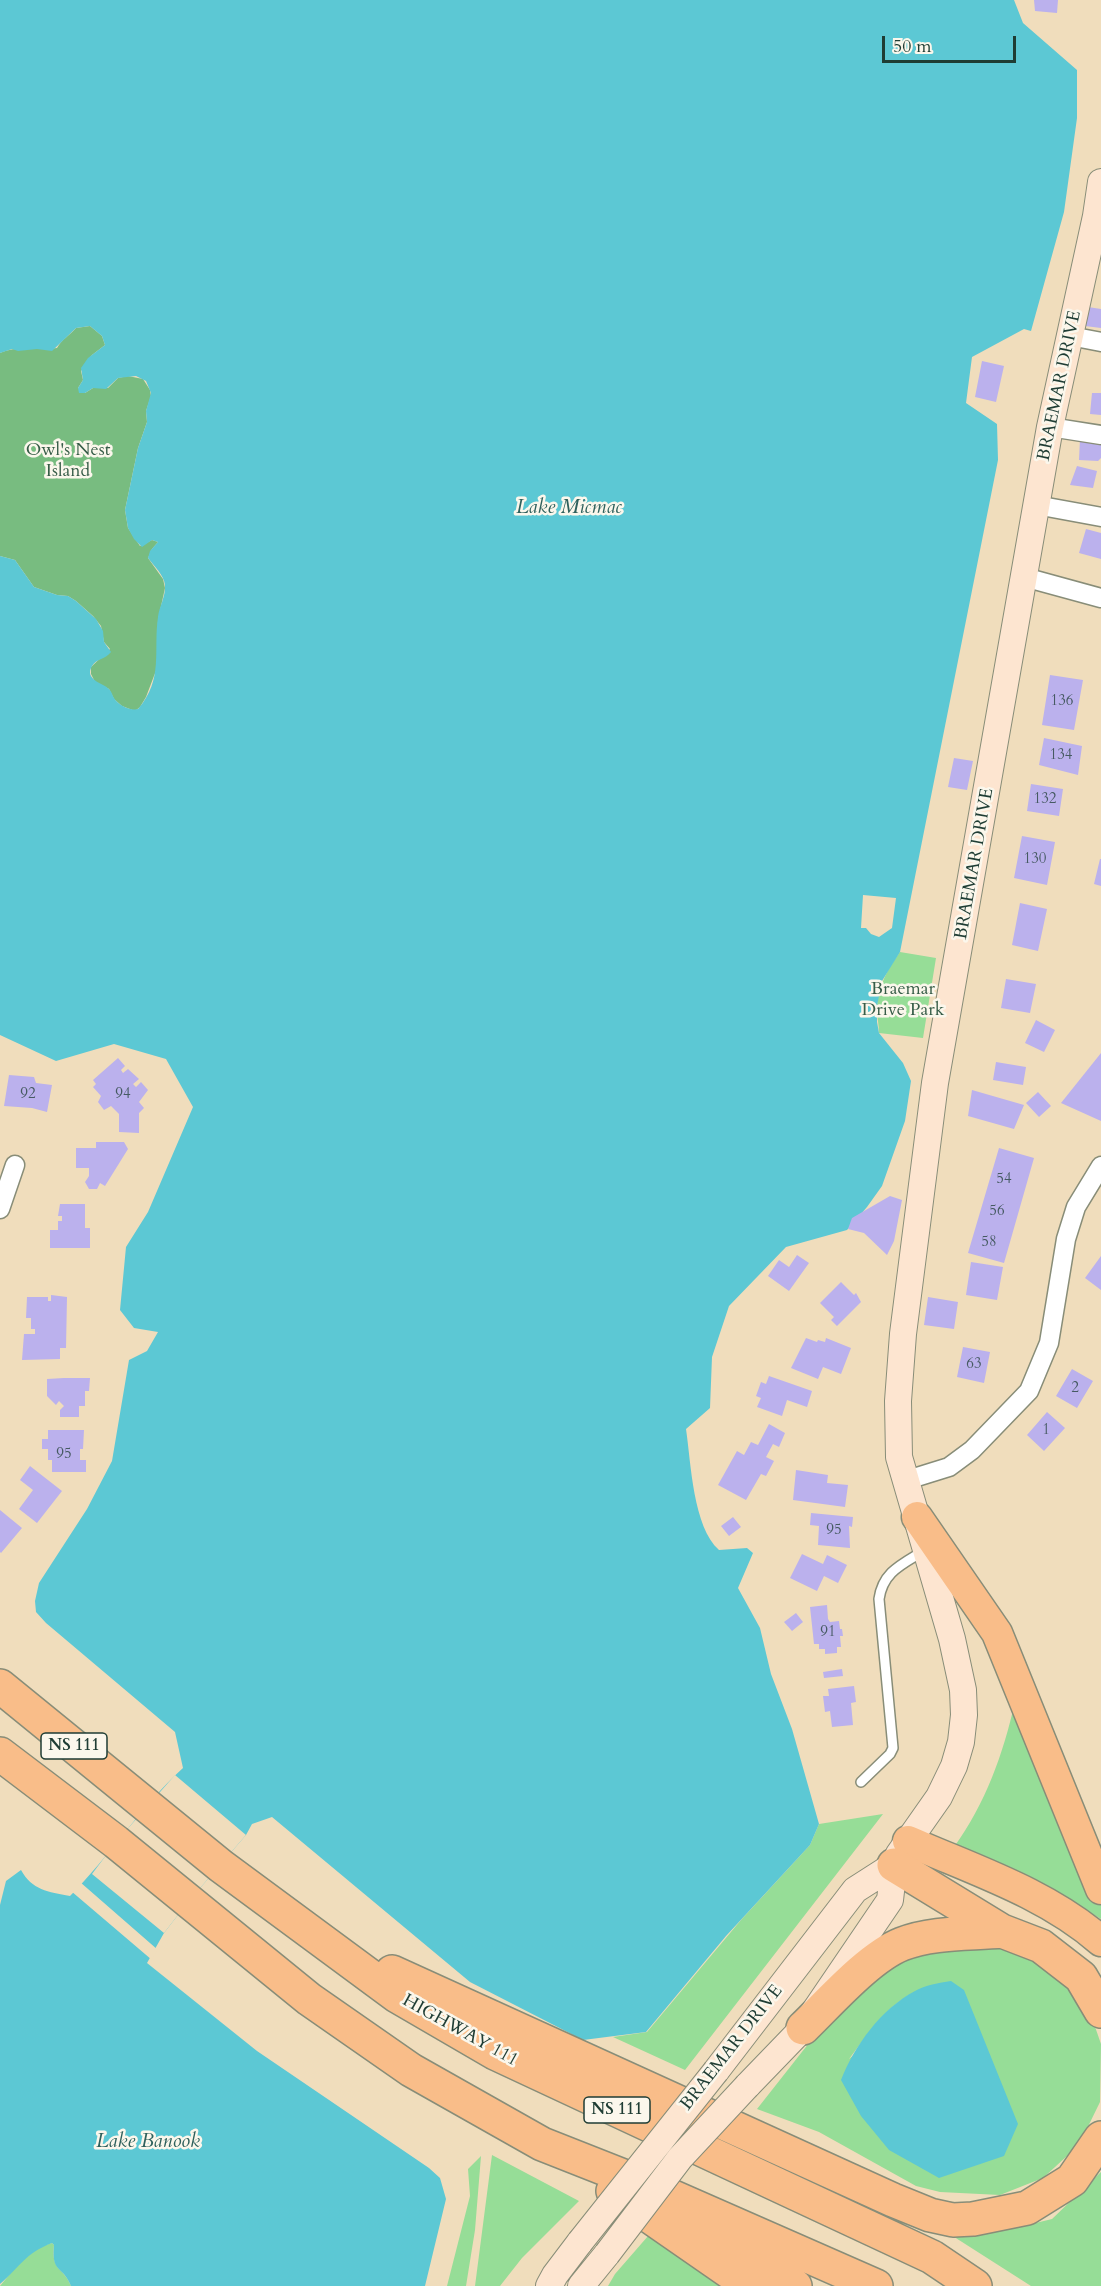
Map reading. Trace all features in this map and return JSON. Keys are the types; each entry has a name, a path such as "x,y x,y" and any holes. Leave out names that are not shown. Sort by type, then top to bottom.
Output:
{"highway":[{"name":"HIGHWAY 111","path":"0,1686 220,1866 397,1996 495,2054 932,2257 975,2286"},
{"name":"NS 111","path":"0,1754 116,1842 309,1999 411,2070 542,2144 646,2185 876,2286"},
{"path":"901,1853 1002,1931 1041,1946 1081,1977 1101,2011"},
{"path":"803,2028 874,1961 900,1944 921,1938 1002,1931"},
{"path":"317,1937 930,2215 953,2220 973,2219 1027,2208 1071,2180 1101,2138"},
{"path":"542,2144 750,2286"},
{"path":"542,2144 709,2233 795,2286"},
{"path":"932,2257 995,2286"}],"main road":[{"name":"BRAEMAR DRIVE","path":"549,2286 580,2242 716,2071 855,1890 901,1853 939,1797 954,1766 961,1742 964,1715 963,1690 952,1639 899,1457 898,1401 903,1334 935,1083 1050,427 1070,336 1088,272 1101,182"},
{"path":"917,1517 997,1633 1101,1888"},
{"name":"BRAEMAR DRIVE","path":"581,2286 680,2158 803,2028 890,1900 901,1853"},
{"path":"901,1853 1035,1896 1082,1924 1101,1941"}],"street":[{"path":"1070,336 1101,342"},
{"path":"1050,427 1101,435"},
{"path":"1036,505 1101,517"},
{"path":"1024,577 1101,598"},
{"path":"0,1209 15,1165"},
{"path":"904,1480 949,1467 972,1450 1029,1391 1049,1343 1066,1239 1076,1207 1101,1166"}],"lane":[{"path":"861,1782 890,1754 893,1748 879,1599 881,1587 894,1569 927,1549"}],"green space":[{"name":"Owl's Nest Island","path":"90,326 102,336 105,345 92,355 81,371 83,380 78,388 85,393 93,388 108,388 118,378 128,376 143,379 151,396 146,411 147,422 138,448 125,510 128,528 140,546 152,540 158,542 148,558 163,579 165,588 158,620 157,668 146,697 135,711 122,706 114,699 109,689 95,682 91,674 91,667 110,649 104,642 101,626 93,616 68,596 57,595 34,587 15,560 0,556 0,353 14,349 57,348 76,328"},
{"name":"Braemar Drive Park","path":"900,952 936,958 923,1038 879,1033 877,1001 879,993 887,972"},
{"path":"1015,1702 1101,1882 1101,1919 1051,1889 954,1847 975,1813 992,1777"},
{"path":"883,1814 685,2070 613,2037 647,2032 741,1920 810,1845 819,1824"},
{"path":"985,1930 1082,1989 1101,2044 1100,2102 1079,2145 1043,2178 1000,2195 940,2192 916,2186 819,2132 757,2109 820,2029 891,1950","holes":["934,1985 849,2059 876,2024 895,2005 919,1990"]},
{"path":"492,2155 579,2201 522,2258 500,2286 475,2286"},
{"path":"481,2156 475,2230 466,2286 447,2286 470,2196 468,2169"},
{"path":"1101,2172 1101,2286 1031,2286 937,2226 1007,2230 1052,2219"},
{"path":"655,2228 739,2286 608,2286 615,2274"},
{"path":"52,2243 56,2265 71,2286 0,2286 18,2264 36,2248"}],"water":[{"name":"Lake Micmac","path":"0,0 1014,0 1023,23 1077,70 1077,118 1064,212 1031,331 1024,329 972,357 966,403 997,424 998,460 900,952 882,981 877,1006 879,1033 903,1063 911,1081 905,1121 882,1186 847,1230 786,1247 729,1306 712,1357 710,1408 686,1429 698,1511 710,1540 719,1550 747,1548 753,1553 738,1588 760,1628 771,1674 792,1729 819,1824 810,1845 726,1936 646,2032 583,2040 470,1982 272,1817 252,1824 246,1835 164,1933 147,1963 257,2051 429,2168 440,2178 446,2199 425,2286 71,2286 54,2261 52,2243 29,2256 0,2284 0,1905 6,1881 21,1870 25,1877 36,1886 70,1896 153,1798 183,1768 175,1732 46,1623 36,1612 35,1601 39,1583 87,1509 112,1461 129,1360 147,1351 158,1332 134,1328 120,1310 126,1247 148,1212 193,1107 166,1059 114,1044 56,1061 0,1035 0,556 15,560 34,587 57,595 68,596 96,619 103,631 104,642 111,652 92,666 90,675 111,691 118,703 131,709 138,709 151,687 156,665 158,617 165,585 163,578 148,558 150,551 158,542 152,540 142,547 128,528 125,510 138,448 147,422 146,411 151,393 146,381 136,376 118,378 106,389 93,388 85,393 79,393 78,388 83,380 81,368 88,358 105,345 102,336 90,326 76,328 52,351 12,349 0,353"},
{"path":"951,1981 964,1990 1018,2124 1004,2156 939,2178 889,2150 861,2116 841,2080 870,2029 891,2008 919,1989"}],"pier":[{"path":"863,895 896,898 892,928 879,937 871,934 866,928 861,928"},
{"path":"175,1775 246,1835 164,1933 92,1874 116,1842"},
{"path":"80,1882 158,1950 152,1960 71,1891"}],"building":[{"path":"1034,0 1058,0 1057,13 1035,11"},
{"path":"1088,307 1101,309 1101,328 1085,326"},
{"path":"982,361 1004,366 996,402 975,397"},
{"path":"1092,393 1101,393 1101,415 1090,414"},
{"path":"1080,439 1101,440 1101,458 1098,461 1079,460"},
{"path":"1077,466 1097,471 1093,488 1070,485"},
{"path":"1086,529 1101,533 1101,559 1079,553"},
{"path":"1050,675 1083,680 1074,730 1042,725"},
{"path":"1044,738 1082,746 1078,775 1039,765"},
{"path":"954,758 973,761 967,790 948,787"},
{"path":"1031,784 1063,789 1059,816 1027,811"},
{"path":"1022,836 1055,842 1047,885 1014,878"},
{"path":"1101,859 1101,886 1094,884"},
{"path":"1020,903 1047,909 1038,951 1012,945"},
{"path":"1006,979 1036,984 1030,1013 1001,1008"},
{"path":"1036,1020 1055,1030 1044,1052 1025,1043"},
{"path":"1101,1053 1101,1121 1061,1103"},
{"path":"118,1058 125,1066 121,1070 123,1073 128,1069 139,1079 133,1084 136,1087 141,1082 148,1090 139,1102 144,1108 139,1113 139,1133 119,1132 119,1114 111,1106 104,1110 98,1102 101,1096 93,1087 96,1084 93,1080"},
{"path":"996,1062 1026,1067 1023,1085 993,1080"},
{"path":"9,1075 34,1077 36,1083 52,1085 47,1112 32,1108 4,1106"},
{"path":"972,1090 1024,1105 1014,1129 968,1116"},
{"path":"1038,1092 1051,1106 1039,1117 1026,1103"},
{"path":"96,1142 124,1142 128,1149 105,1186 100,1183 97,1189 89,1189 85,1182 89,1176 89,1168 76,1168 76,1148 96,1148"},
{"path":"999,1148 1034,1158 1004,1263 968,1253"},
{"path":"890,1196 902,1200 894,1241 887,1255 864,1233 848,1229 852,1218"},
{"path":"60,1204 85,1204 85,1228 90,1228 90,1248 50,1248 50,1230 58,1230 58,1221 62,1221 62,1216 58,1216"},
{"path":"797,1255 809,1263 789,1291 768,1276 779,1260 789,1267"},
{"path":"1101,1256 1101,1290 1085,1278"},
{"path":"971,1262 1003,1267 997,1300 966,1295"},
{"path":"841,1282 854,1295 856,1293 861,1302 837,1326 831,1320 834,1317 820,1303"},
{"path":"51,1295 67,1297 66,1348 60,1348 60,1359 22,1360 24,1334 35,1334 35,1329 31,1329 31,1318 26,1318 27,1297 48,1297 48,1301 51,1301"},
{"path":"928,1297 958,1302 954,1329 924,1325"},
{"path":"806,1338 825,1342 826,1338 851,1348 841,1374 823,1367 818,1379 791,1368"},
{"path":"963,1347 990,1352 984,1383 957,1377"},
{"path":"1072,1369 1093,1381 1077,1408 1056,1396"},
{"path":"769,1376 812,1391 807,1407 787,1400 782,1416 757,1407 761,1398 756,1396 761,1382 766,1384"},
{"path":"90,1378 89,1391 85,1391 85,1406 79,1406 79,1417 60,1417 60,1410 64,1406 59,1401 56,1405 47,1396 47,1379"},
{"path":"1047,1412 1065,1428 1044,1451 1027,1435"},
{"path":"769,1424 785,1433 779,1447 773,1444 766,1457 774,1461 766,1476 761,1474 746,1500 718,1485 737,1451 744,1455 751,1442 758,1445"},
{"path":"48,1430 84,1430 80,1460 86,1460 86,1472 52,1472 52,1460 48,1460 48,1449 42,1449 42,1439 48,1439"},
{"path":"30,1466 62,1491 37,1523 19,1509 33,1490 20,1480"},
{"path":"796,1470 828,1475 827,1483 848,1485 845,1507 793,1500"},
{"path":"0,1510 22,1528 1,1553 0,1552"},
{"path":"811,1513 853,1517 852,1527 849,1526 850,1548 818,1545 819,1526 810,1525"},
{"path":"733,1517 741,1527 729,1536 721,1526"},
{"path":"802,1554 823,1564 827,1555 847,1565 838,1583 824,1576 817,1591 790,1578"},
{"path":"827,1605 828,1619 830,1622 839,1621 843,1636 840,1636 841,1647 837,1647 837,1653 825,1654 825,1649 819,1649 819,1644 814,1644 810,1607"},
{"path":"796,1613 803,1622 792,1631 784,1622"},
{"path":"842,1669 843,1676 824,1678 823,1672"},
{"path":"854,1686 856,1702 851,1703 853,1725 832,1727 830,1711 825,1712 823,1696 829,1696 828,1689"}],"water label":[{"name":"Lake Banook","path":"148,2142"}]}
